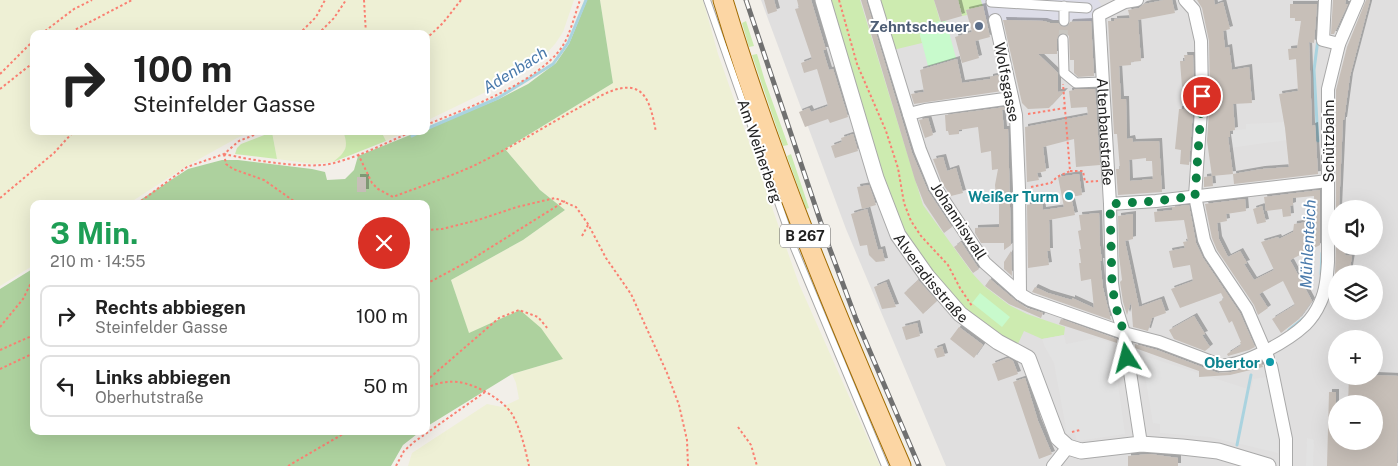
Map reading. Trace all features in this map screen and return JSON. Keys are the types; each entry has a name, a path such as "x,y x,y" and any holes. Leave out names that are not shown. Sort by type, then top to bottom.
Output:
{"main road":[{"name":"B 267","path":"723,0 754,96 811,253 901,466"}],"street":[{"name":"Alveradisstraße","path":"823,0 876,178 898,235 927,276 960,314 998,342 1028,358 1058,438 1068,447"},
{"name":"Johanniswall","path":"874,0 920,150 935,187 985,263 1020,294 1046,306 1124,333 1159,342 1220,365 1227,366 1269,358"},
{"path":"994,20 991,1 1064,6 1086,4 1099,15 1125,2 1137,0"},
{"path":"1185,0 1194,10 1201,41 1202,96 1195,196 1204,240 1210,254 1247,309 1269,358 1286,439 1286,466"},
{"path":"1325,0 1324,40 1339,44"},
{"name":"Schützbahn","path":"1269,358 1305,325 1320,304 1326,284 1328,262 1328,89 1339,44 1358,0"},
{"path":"1064,6 1064,21"},
{"name":"Altenbaustraße","path":"1099,15 1110,204 1112,283 1115,304 1124,333 1142,444"},
{"name":"Wolfsgasse","path":"994,20 1016,115 1020,294"},
{"path":"1063,39 1064,73 1076,83 1102,82"},
{"path":"910,114 1012,98"},
{"path":"1110,204 1156,201 1328,181"},
{"path":"1051,464 1068,447 1081,451 1142,444 1218,451 1268,466"}],"lane":[{"name":"Am Weiherberg","path":"707,0 794,248 885,466"}],"path":[{"path":"46,30 74,9 92,0"},
{"path":"75,30 132,0"},
{"path":"303,30 316,17 325,0"},
{"path":"322,30 334,18 346,0"},
{"path":"364,0 366,30"},
{"path":"430,35 443,23 461,0"},
{"path":"430,124 495,95 524,79 549,61 562,45 580,0"},
{"path":"839,0 857,64 886,131 898,168 904,203 911,221 921,236 948,265 971,305 979,311"},
{"path":"0,74 30,44"},
{"path":"0,89 30,65"},
{"path":"1064,73 1063,90 1070,171"},
{"path":"358,154 372,183 378,190 393,197 471,167 585,104 615,90 626,88 636,89 644,95 652,112 656,132"},
{"path":"1016,115 1065,108"},
{"path":"0,198 54,153 70,135"},
{"path":"142,200 187,167 224,154 239,141 254,135"},
{"path":"224,154 313,166 333,164 403,135"},
{"path":"224,154 226,164 233,169 264,180 292,200"},
{"path":"1019,189 1051,183 1057,177 1070,171 1083,171 1085,182 1108,179"},
{"path":"430,230 442,229 478,220 517,207 555,198 576,207 588,224 606,258 631,294 668,372 687,440 688,466"},
{"path":"430,282 469,261 565,202"},
{"path":"582,236 588,224"},
{"path":"0,327 23,299 30,285"},
{"path":"430,378 499,318 520,310 538,317 548,329"},
{"path":"0,350 30,337"},
{"path":"0,369 30,355"},
{"path":"430,387 449,382 460,382 486,392 510,412 521,434 529,466"},
{"path":"430,431 486,392"},
{"path":"738,427 751,445 757,466"},
{"path":"288,466 341,435"},
{"path":"396,466 404,451 424,435"}],"shaded area":[{"path":"761,0 1398,0 1398,466 946,466 846,229"},
{"path":"981,0 1098,0 1101,4 1099,15 1094,21 987,20"},
{"path":"1284,122 1287,140 1230,148 1228,137 1230,136 1230,131 1246,129 1246,124"},
{"path":"1064,335 1066,344 1096,338 1112,343 1125,434 1077,441 1075,433 1067,434 1054,363 1042,339"},
{"path":"1145,356 1251,390 1253,379 1267,377 1277,420 1278,453 1210,437 1160,433 1160,424 1153,423 1143,364"},
{"path":"1307,438 1314,440 1313,466 1306,466"}],"green space":[{"path":"0,0 574,0 563,32 543,57 521,75 430,119 430,30 30,30 30,135 244,135 185,167 134,200 30,200 30,267 0,286"},
{"path":"587,0 600,0 613,83 505,149 540,190 565,210 523,240 451,280 469,333 520,310 541,328 563,359 512,374 430,425 430,200 140,200 188,169 222,160 238,160 312,169 325,172 327,180 345,179 354,170 358,156 410,135 430,135 430,127 499,99 528,84 556,63 569,44"},
{"path":"600,0 703,0 718,54 799,284 880,466 408,466 412,453 487,404 502,407 519,399 512,374 563,359 469,334 451,280 523,240 565,210 540,190 505,149 613,83"},
{"path":"825,0 860,0 923,205 973,274 984,286 1009,305 1027,314 1065,327 1064,335 1042,339 1024,331 1017,346 963,312 902,232"},
{"path":"878,0 934,0 940,21 918,27 922,43 893,50"},
{"path":"958,0 981,0 983,6 966,10 967,15 962,16"},
{"path":"746,21 754,46 749,47 742,23"},
{"path":"946,21 956,58 928,66 918,27"},
{"path":"757,54 788,145 783,146 752,55"},
{"path":"264,135 273,135 277,159 235,154 241,144"},
{"path":"273,135 345,135 347,141 344,154 333,162 313,164 277,159"},
{"path":"344,135 383,135 386,141 333,162 345,149"},
{"path":"383,135 398,135 386,141"},
{"path":"791,154 809,208 806,209 787,156"},
{"path":"30,270 30,435 416,435 403,445 391,466 0,466 0,289"},
{"path":"980,293 1010,317 1002,327 972,303"}],"building":[{"path":"764,0 774,0 777,11 768,14"},
{"path":"797,0 811,0 826,50 823,50 829,70 833,69 848,117 830,123 828,119 805,127 799,112 809,108 811,112 828,106 817,69 804,73 801,63 812,59 795,9 799,8"},
{"path":"861,0 866,0 912,153 928,191 952,227 944,233 924,203 915,180"},
{"path":"934,0 958,0 962,16 941,22"},
{"path":"1172,0 1175,13 1138,20 1141,61 1131,62 1131,65 1119,66 1121,99 1126,99 1127,139 1132,138 1133,142 1159,141 1162,192 1118,195 1116,169 1120,169 1117,134 1114,134 1108,21 1130,18 1128,10 1139,8 1144,4","holes":["1146,158 1146,161 1152,161 1153,179 1130,181 1129,160"]},
{"path":"1197,0 1214,0 1215,5 1223,2 1230,29 1223,31 1225,48 1229,47 1232,70 1249,67 1252,103 1233,104 1235,130 1230,131 1230,137 1228,137 1233,174 1212,176 1207,141 1210,96 1209,41 1202,8"},
{"path":"1333,0 1346,0 1345,4 1348,4 1334,34 1331,34"},
{"path":"1366,0 1370,0 1350,76 1343,120 1339,200 1336,200 1336,90 1347,47"},
{"path":"1290,4 1317,4 1314,43 1309,42 1312,126 1315,125 1318,174 1234,184 1233,174 1289,167 1279,94 1298,91 1296,59 1289,60 1288,49 1297,48 1301,21 1295,21 1295,18 1290,18"},
{"path":"983,6 990,37 975,41 979,58 962,63 955,37 972,32 966,10"},
{"path":"1003,20 1044,21 1058,23 1064,27 1068,26 1070,22 1091,21 1094,76 1078,77 1074,73 1074,60 1070,60 1069,36 1066,33 1060,33 1057,39 1057,54 1038,54 1058,73 1058,92 1065,91 1049,108 1028,109 1022,103"},
{"path":"1184,55 1193,55 1194,96 1189,165 1180,164 1181,150 1175,149 1179,109 1184,109 1184,86 1182,87 1180,61 1185,61"},
{"path":"957,59 962,83 990,79 990,77 999,75 1002,91 914,104 911,94 924,92 920,70"},
{"path":"1074,89 1095,89 1100,165 1076,167 1074,139 1043,147 1046,171 1037,173 1039,180 1027,182 1025,127 1088,115 1087,107 1071,108 1069,91"},
{"path":"1006,107 1006,109 1002,110 1004,129 1008,129 1011,245 1004,250 1004,243 981,243 975,233 975,228 999,227 999,195 996,196 995,185 998,169 992,170 991,151 981,153 978,127 959,130 959,134 949,135 948,131 946,131 945,115"},
{"path":"928,118 933,135 925,138 919,120"},
{"path":"853,134 858,151 835,158 831,146 842,142 841,138"},
{"path":"943,157 947,171 956,168 963,193 951,196 942,183 933,159"},
{"path":"1079,174 1082,195 1071,197 1075,215 1049,220 1050,251 1047,251 1049,265 1028,268 1027,205 1042,202 1043,210 1064,207 1058,177"},
{"path":"1212,176 1213,186 1204,187 1204,177"},
{"path":"357,177 366,177 366,192 357,192"},
{"path":"869,185 876,205 862,209 857,187"},
{"path":"1320,190 1320,245 1290,260 1312,301 1299,319 1281,333 1272,319 1295,305 1283,281 1259,294 1268,308 1258,315 1254,305 1217,250 1212,238 1205,204 1245,199 1246,211 1226,214 1227,221 1217,223 1219,239 1228,257 1240,251 1247,263 1244,264 1254,280 1274,270 1261,242 1278,237 1279,239 1293,232 1294,224 1315,221 1314,196 1293,198 1293,205 1290,206 1291,216 1283,217 1282,209 1266,211 1264,197"},
{"path":"1189,205 1196,243 1203,258 1240,313 1255,347 1249,350 1228,356 1227,354 1241,345 1241,342 1232,321 1229,323 1219,302 1224,299 1221,293 1180,308 1171,289 1193,281 1190,265 1173,268 1169,251 1185,248 1183,242 1188,241 1184,220 1155,222 1154,212 1172,210 1172,207"},
{"path":"1262,206 1266,222 1257,224 1253,209"},
{"path":"867,209 878,250 882,249 885,261 876,262 869,255 867,245 860,246 851,214"},
{"path":"1099,213 1102,261 1100,261 1103,288 1111,320 1032,292 1035,287 1048,293 1072,300 1072,298 1094,308 1091,279 1081,281 1079,249 1081,249 1078,231 1081,230 1079,215"},
{"path":"1133,214 1133,239 1125,241 1139,307 1161,299 1166,313 1152,318 1148,331 1133,327 1131,302 1127,315 1120,282 1122,280 1118,216"},
{"path":"961,242 979,269 973,273 954,247"},
{"path":"1011,251 1012,276 1004,269 1004,262"},
{"path":"1336,255 1352,256 1350,265 1335,265"},
{"path":"990,279 1016,301 1027,308 1043,313 1041,318 1009,304 985,286"},
{"path":"918,280 937,301 923,314 904,293"},
{"path":"886,282 896,307 882,309 874,287"},
{"path":"1194,316 1205,334 1202,335 1210,347 1205,351 1174,339 1169,330"},
{"path":"1061,319 1117,339 1117,343 1059,324"},
{"path":"917,323 920,336 906,340 902,327"},
{"path":"959,327 983,345 974,358 950,339"},
{"path":"1135,344 1157,350 1218,373 1231,372 1261,362 1263,367 1230,375 1199,377 1199,371 1135,348"},
{"path":"942,346 945,356 937,358 934,349"},
{"path":"1008,358 1013,361 1018,374 998,381 992,364"},
{"path":"1383,375 1398,376 1397,466 1327,466 1328,429 1328,450 1383,450 1383,395 1348,395 1349,385 1383,385"},
{"path":"1025,378 1038,421 1052,454 1039,459 1013,382"},
{"path":"1329,392 1336,392 1336,395 1329,395"},
{"path":"1150,454 1178,458 1178,466 1128,466 1128,456"}],"waterway":[{"name":"Adenbach","path":"430,127 498,98 553,64 568,43 586,0"},
{"name":"Mühlenteich","path":"1318,39 1314,70 1318,141"},
{"name":"Mühlenteich","path":"1321,274 1322,253"},
{"name":"Mühlenteich","path":"1289,330 1304,318"},
{"name":"Mühlenteich","path":"1237,445 1251,375"}],"tunnel":[{"path":"1063,39 1064,21"}],"railway":[{"path":"746,0 828,244 856,319 919,466"}],"place":[{"name":"Zehntscheuer","path":"979,26"},
{"name":"Weißer Turm","path":"1069,196"},
{"name":"Obertor","path":"1270,362"}],"route":[{"path":"1127,358 1124,333 1115,304 1112,283 1110,204 1195,196 1202,96"}]}
